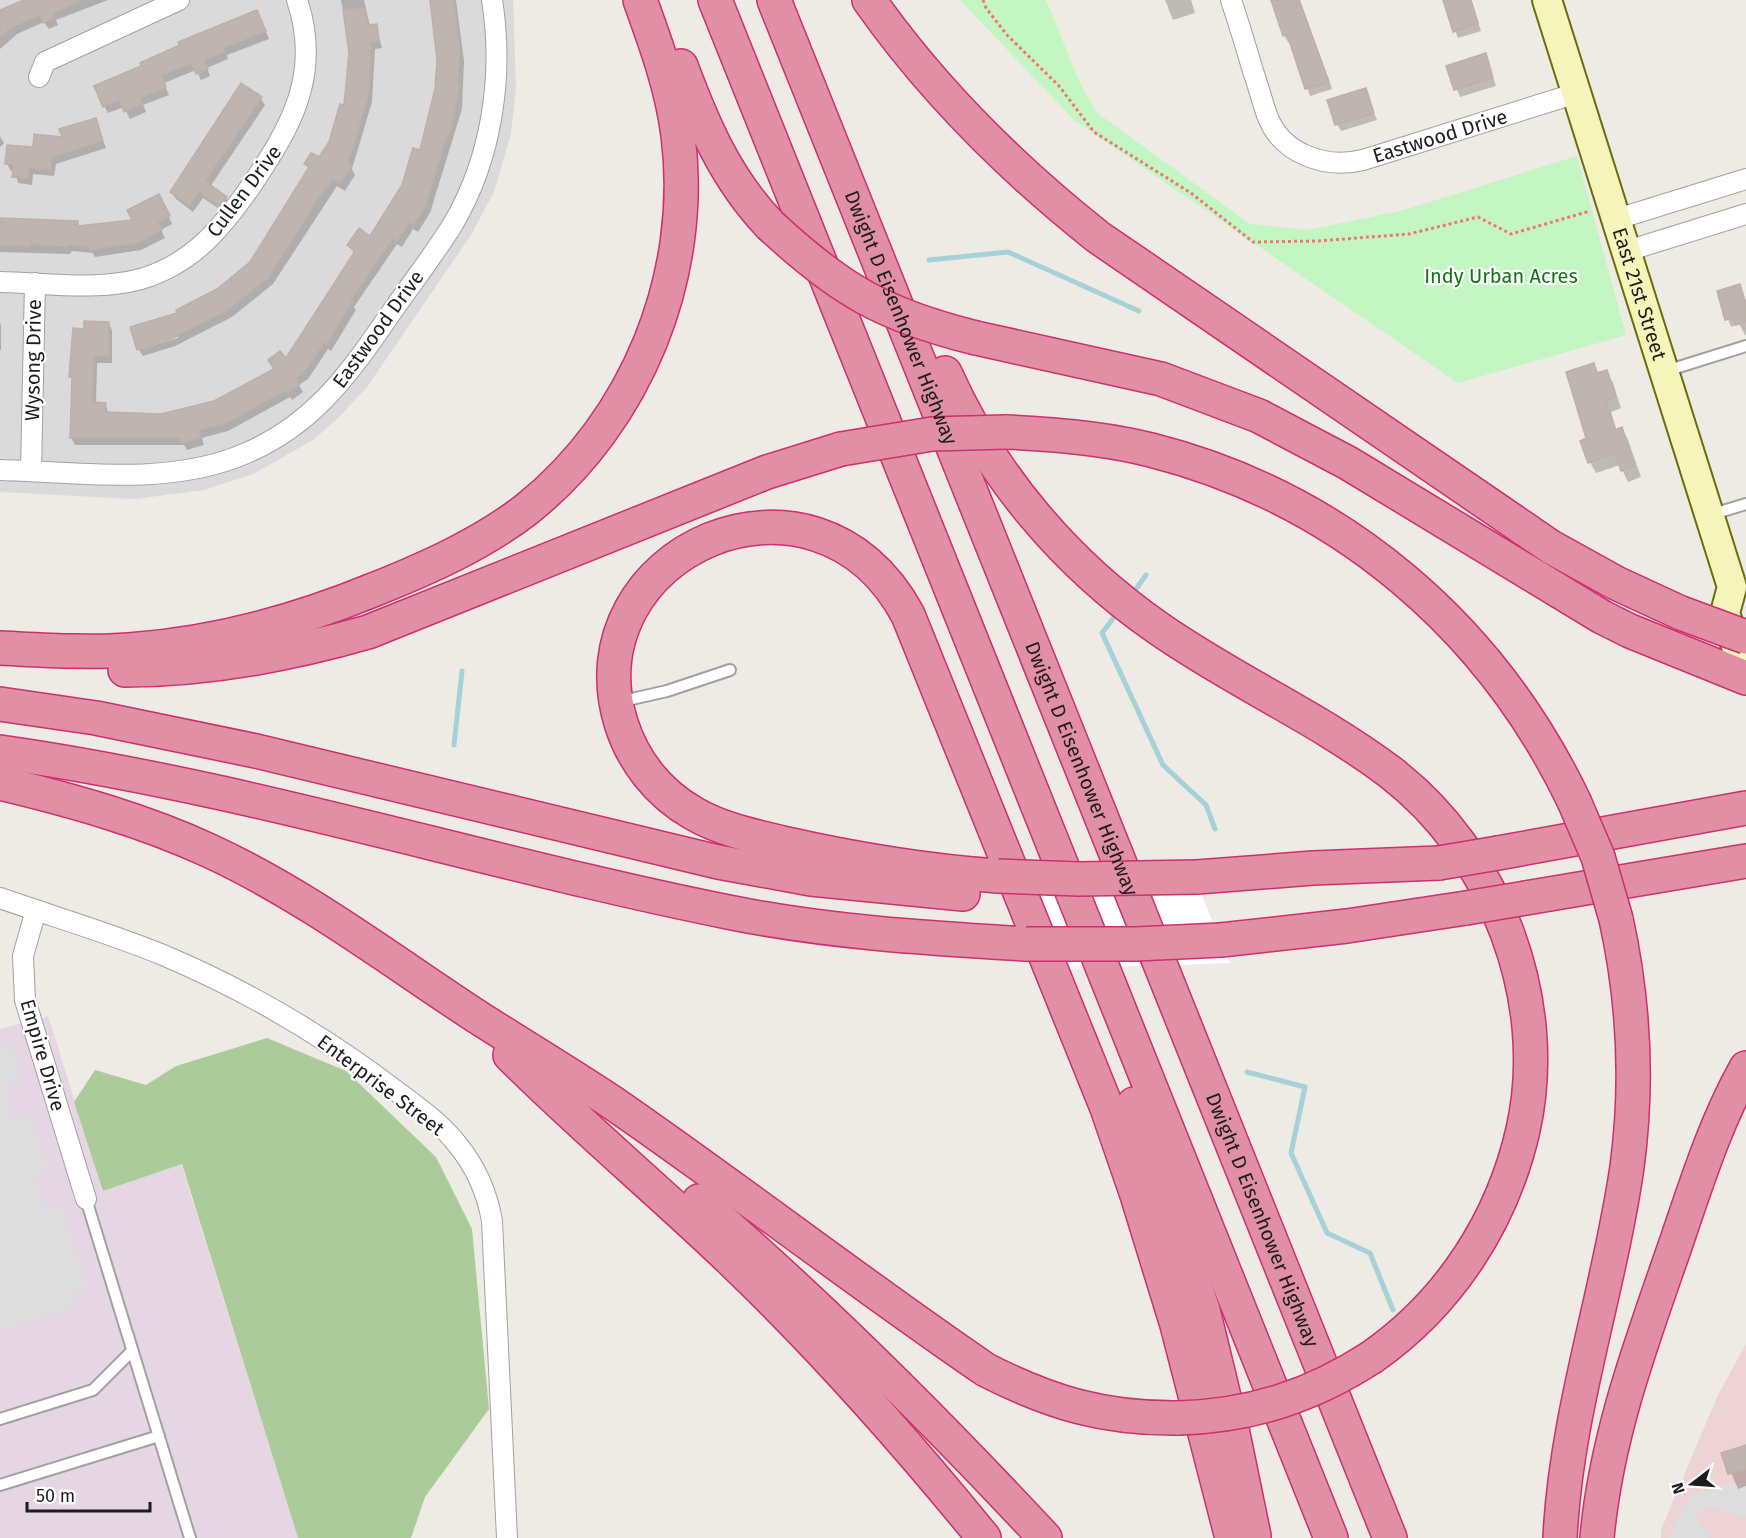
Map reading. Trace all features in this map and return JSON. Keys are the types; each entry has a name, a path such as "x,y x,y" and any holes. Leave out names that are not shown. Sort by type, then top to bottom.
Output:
{"highway":[{"path":"0,648 86,652 147,649 219,638 297,619 402,578 476,542 527,509 570,468 623,399 647,352 664,302 677,244 681,205 678,134 663,65 640,0"},
{"path":"656,0 717,154 741,191 770,225 828,276 867,300 908,319 976,338 1161,379 1259,416 1347,463 1602,617 1630,632 1746,677"},
{"path":"715,0 1331,1538"},
{"name":"Dwight D Eisenhower Highway","path":"774,0 1390,1538"},
{"path":"870,0 936,86 982,135 1041,190 1098,237 1543,542 1616,583 1681,613 1746,637"},
{"path":"0,783 61,798 143,824 209,850 264,879 366,940 460,1005 611,1102 986,1370 1055,1401 1092,1412 1120,1417 1226,1416 1284,1402 1337,1379 1372,1357 1414,1325 1454,1279 1491,1219 1518,1150 1528,1098 1529,1019 1513,950 1490,892 1439,818 1390,773 1160,629 1074,559 1026,506 969,422 860,183 801,65"},
{"path":"0,664 103,670 156,670 217,665 304,650 368,632 767,472 841,449 932,434 1006,432 1089,439 1166,454 1238,478 1295,505 1338,530 1402,578 1473,645 1526,714 1574,801 1598,856 1616,919 1631,1018 1634,1079 1630,1138 1622,1197 1570,1444 1560,1538"},
{"path":"1003,886 759,837 706,820 671,798 645,771 627,739 617,702 615,661 627,622 640,595 671,562 716,537 747,528 778,526 829,538 861,557 897,594 921,646 1107,1108 1159,1262 1232,1538"},
{"path":"0,704 195,738 674,854 865,885 1290,887 1744,809"},
{"path":"0,752 186,783 730,913 900,936 1026,944 1136,944 1221,940 1347,926 1746,861"},
{"path":"1100,965 1130,1094 1203,1310 1233,1434 1254,1538"},
{"path":"460,1005 544,1089 679,1211 784,1313 853,1385 984,1538"},
{"path":"550,1064 601,1116 778,1270 844,1332 1045,1538"},
{"path":"1597,1538 1606,1471 1627,1385 1713,1136 1746,1068"},
{"path":"1344,1424 1404,1538"}],"main road":[{"name":"East 21st Street","path":"1547,0 1710,515 1739,593 1725,613 1746,677"}],"street":[{"path":"39,77 45,62 54,57 179,0"},
{"name":"Cullen Drive","path":"35,283 96,285 142,278 177,263 214,236 280,143 297,109 304,79 306,47 303,21 297,0"},
{"name":"Eastwood Drive","path":"0,470 152,474 182,471 219,463 255,449 281,435 313,412 335,390 450,228 470,190 487,135 494,97 497,58 492,0"},
{"name":"Eastwood Drive","path":"1232,0 1267,116 1279,135 1303,154 1325,162 1355,162 1576,93"},
{"path":"1615,212 1746,179"},
{"path":"1627,251 1746,214"},
{"name":"Wysong Drive","path":"0,282 35,283 31,471"},
{"name":"Enterprise Street","path":"0,898 164,956 273,1009 374,1075 423,1112 456,1142 474,1167 483,1187 492,1221 507,1538"},
{"name":"Empire Drive","path":"36,910 23,956 25,1000 86,1199"}],"lane":[{"path":"1665,371 1746,346"},
{"path":"1710,515 1746,504"},
{"path":"617,702 667,691 730,670"},
{"path":"86,1199 190,1538"},
{"path":"0,1419 93,1390 132,1351"},
{"path":"0,1485 159,1436"}],"path":[{"path":"983,0 986,8 1007,35 1059,86 1094,132 1191,193 1253,242 1318,241 1408,234 1478,217 1511,234 1615,212"}],"shaded area":[{"path":"0,0 513,0 516,86 511,134 494,192 471,235 367,387 338,418 313,440 253,474 204,490 135,499 0,492"},
{"path":"48,1016 103,1191 181,1164 298,1538 0,1538 0,1029"},
{"path":"11,1041 22,1078 6,1085 15,1120 32,1115 50,1170 35,1176 46,1211 62,1207 89,1288 73,1293 78,1307 0,1331 0,1045"},
{"path":"1746,1344 1746,1538 1661,1538 1661,1530 1717,1397"},
{"path":"1730,1484 1746,1486 1746,1518 1707,1507 1696,1516 1699,1525 1711,1533 1710,1538 1668,1538 1683,1505 1692,1494"}],"green space":[{"name":"Indy Urban Acres","path":"960,0 1046,0 1080,83 1096,112 1250,224 1309,230 1404,210 1577,156 1626,335 1458,383 1074,120"},
{"path":"267,1038 346,1071 436,1157 472,1229 489,1409 425,1497 411,1538 298,1538 182,1164 103,1191 74,1102 95,1070 146,1085 176,1066"}],"pier":[{"path":"1189,865 1230,963 1057,969 1027,866"}],"building":[{"path":"24,0 82,0 53,13 55,18 43,23 40,15 13,27 0,38 0,10"},
{"path":"430,0 454,0 460,53 458,83 460,83 450,134 447,135 426,205 413,226 409,223 397,241 393,238 350,301 353,301 326,345 324,343 304,372 296,378 300,384 287,394 285,391 224,424 199,430 201,438 182,443 180,438 70,438 72,377 69,377 73,328 84,329 84,321 109,322 109,356 94,356 92,402 106,403 105,412 161,414 214,401 274,369 268,360 280,351 286,358 355,251 347,245 359,228 370,236 402,185 413,148 420,150 435,89 437,60"},
{"path":"1271,0 1299,0 1329,82 1305,89 1287,34 1283,36"},
{"path":"1443,0 1471,0 1478,23 1453,32"},
{"path":"365,7 368,25 377,24 379,41 371,42 369,94 348,164 352,166 340,184 333,179 321,194 269,277 228,310 171,339 137,350 130,327 177,313 176,310 217,289 250,262 309,167 304,164 311,153 319,157 329,142 340,104 344,105 349,53 343,10"},
{"path":"257,10 266,31 224,48 225,52 204,60 208,69 196,74 191,64 162,75 166,87 140,98 143,104 124,112 119,100 103,107 94,86 141,66 140,63 180,45 178,42"},
{"path":"1486,53 1493,78 1454,90 1446,66"},
{"path":"241,83 262,97 205,181 227,197 221,207 199,192 189,205 170,192"},
{"path":"1366,88 1374,113 1335,125 1327,100"},
{"path":"96,118 103,141 52,157 51,170 29,168 28,178 12,177 14,165 5,164 7,145 33,147 34,134 62,137 59,129"},
{"path":"159,194 170,216 158,222 162,230 137,243 89,250 89,247 68,245 66,247 31,244 30,247 0,245 0,218 78,221 78,226 132,220 127,210"},
{"path":"1740,284 1746,304 1746,321 1736,325 1733,318 1725,320 1717,291"},
{"path":"1594,363 1597,373 1607,370 1616,397 1606,400 1615,430 1622,427 1635,466 1621,471 1615,453 1588,463 1580,441 1586,438 1566,372"},
{"path":"1746,1445 1746,1469 1728,1474 1721,1453"}],"waterway":[{"path":"929,260 1008,252 1139,311"},
{"path":"1136,589 1146,575"},
{"path":"1115,616 1102,633 1163,765 1206,805 1215,829"},
{"path":"454,745 462,671"},
{"path":"1247,1072 1305,1087 1291,1153 1327,1233 1370,1253 1393,1310"}]}
